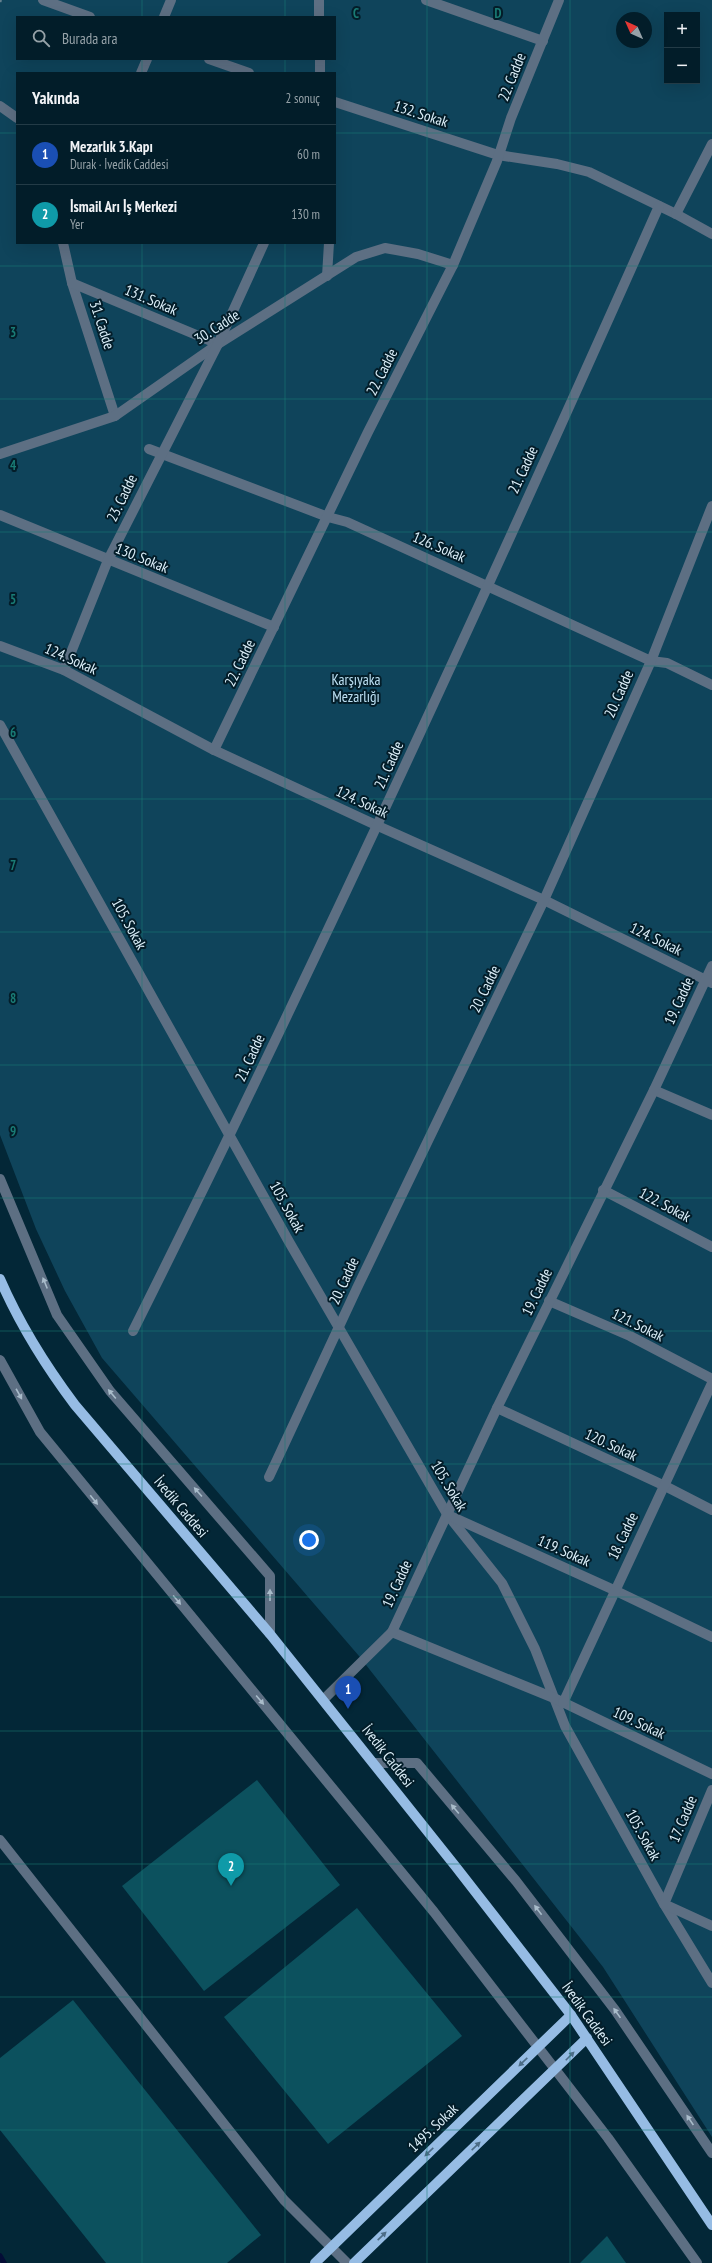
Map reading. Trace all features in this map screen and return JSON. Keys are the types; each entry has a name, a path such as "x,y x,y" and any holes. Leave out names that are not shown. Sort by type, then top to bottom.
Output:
{"main road":[{"name":"İvedik Caddesi","path":"0,1279 23,1329 45,1365 75,1405 270,1634 375,1763 571,2016 712,2226"},
{"name":"1495. Sokak","path":"315,2263 571,2016"},
{"path":"354,2263 587,2038"}],"street":[{"path":"43,0 87,16"},
{"path":"164,16 171,0"},
{"path":"319,0 319,16"},
{"path":"426,0 543,41"},
{"name":"22. Cadde","path":"214,750 453,265 498,161 498,154 559,0"},
{"path":"141,72 147,60"},
{"path":"212,60 246,72"},
{"path":"320,60 320,72"},
{"name":"132. Sokak","path":"336,102 498,154 557,164 589,172 676,214 712,234"},
{"path":"0,106 16,117"},
{"path":"676,214 712,144"},
{"name":"21. Cadde","path":"133,1331 230,1136 295,996 378,826 658,206"},
{"name":"31. Cadde","path":"63,244 72,283 115,416"},
{"name":"23. Cadde","path":"64,670 108,560 160,454 218,344 264,244"},
{"path":"327,276 329,244"},
{"name":"30. Cadde","path":"0,454 115,416 218,344 356,257 385,248 418,254 453,265"},
{"name":"131. Sokak","path":"72,283 218,344"},
{"name":"126. Sokak","path":"149,449 328,517 347,522 410,552 487,584 651,661 667,664 712,685"},
{"name":"20. Cadde","path":"269,1477 340,1327 360,1280 544,900 651,661 712,506"},
{"name":"130. Sokak","path":"0,515 274,627"},
{"name":"124. Sokak","path":"0,646 64,670 214,750 378,826 544,900 709,982"},
{"name":"105. Sokak","path":"0,724 230,1136 447,1514 502,1583 535,1649 558,1701 565,1726 664,1904 712,1983"},
{"name":"19. Cadde","path":"392,1632 549,1301 709,982 712,966"},
{"path":"654,1090 712,1115"},
{"path":"0,1179 62,1321 110,1391 270,1576 270,1634"},
{"name":"122. Sokak","path":"604,1190 712,1247"},
{"name":"121. Sokak","path":"549,1301 630,1336 712,1379"},
{"path":"0,1360 40,1432 49,1444 434,1912 608,2138 698,2263"},
{"name":"18. Cadde","path":"558,1701 614,1590 712,1383"},
{"name":"120. Sokak","path":"497,1408 712,1510"},
{"name":"119. Sokak","path":"447,1514 614,1590 712,1637"},
{"path":"324,1700 392,1632 558,1701"},
{"name":"109. Sokak","path":"558,1701 712,1774"},
{"path":"375,1763 416,1764 516,1880 610,2004 712,2153"},
{"name":"17. Cadde","path":"664,1904 712,1790"},
{"path":"0,1840 284,2200 330,2248 347,2263"},
{"path":"664,1904 712,1926"}],"green space":[{"name":"Karşıyaka Mezarlığı","path":"0,0 712,0 712,2137 603,1967 359,1656 102,1358 65,1291 36,1229 0,1135"}],"building":[{"path":"257,1780 340,1885 204,1991 122,1886"},
{"path":"357,1908 462,2036 328,2144 224,2017"},
{"path":"73,2000 261,2235 227,2263 106,2263 0,2130 0,2058"},
{"path":"607,2236 626,2263 580,2263"}],"waterway":[{"path":"0,2256 4,2263"}],"place":[{"name":"Mezarlık 3.Kapı","path":"348,1709"},
{"name":"İsmail Arı İş Merkezi","path":"231,1886"}]}
